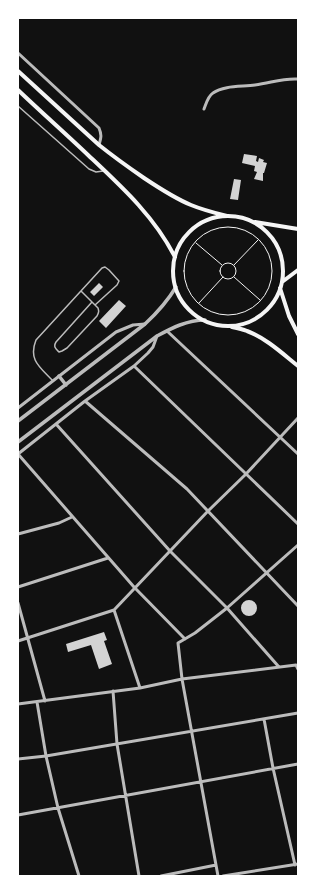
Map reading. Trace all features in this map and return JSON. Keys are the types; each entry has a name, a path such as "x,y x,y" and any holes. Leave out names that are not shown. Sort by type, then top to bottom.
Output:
{"main road":[{"path":"18,70 99,145 128,167 175,198 205,210 231,217 298,229"},
{"path":"18,90 132,198 150,218 176,257"},
{"path":"231,217 209,220 196,227 185,238 178,250 174,269 176,287 180,297 187,307 195,314 214,324 237,325 250,321 261,315 275,300 282,282 283,268 278,247 265,230 253,222 246,220"},
{"path":"282,282 298,270"},
{"path":"280,288 289,316 298,334"},
{"path":"223,325 248,331 256,335 298,366"}],"street":[{"path":"18,53 99,128 102,133 102,138 99,145"},
{"path":"204,109 213,93 223,89 258,85 280,80 298,79"},
{"path":"18,421 145,324 164,305 176,287"},
{"path":"18,442 157,336 188,322 205,320"},
{"path":"18,408 116,332 133,325 145,324"},
{"path":"167,331 298,454"},
{"path":"157,336 153,347 134,366 85,401 18,454 134,587 185,639"},
{"path":"134,366 298,524"},
{"path":"59,376 66,384"},
{"path":"85,401 187,489 298,606"},
{"path":"18,641 114,610 134,587 246,474 298,418"},
{"path":"56,424 170,551 227,608 279,667"},
{"path":"18,534 59,523 72,516"},
{"path":"218,876 182,679 178,643 195,633 227,608 298,545"},
{"path":"18,587 108,558"},
{"path":"18,603 45,701"},
{"path":"114,610 140,688"},
{"path":"18,704 140,688 182,679 296,665 298,669"},
{"path":"113,691 117,744 139,876"},
{"path":"37,702 46,756 58,808 79,876"},
{"path":"18,759 46,756 298,713"},
{"path":"223,876 296,864 272,768 264,719"},
{"path":"18,815 298,764"},
{"path":"161,876 216,865"}],"lane":[{"path":"18,106 89,169 96,172 104,170"},
{"path":"53,381 34,359 33,348 38,337 102,268 105,267 118,280 118,283 95,305"},
{"path":"81,291 92,302 95,305 99,310 97,316 67,348 59,352 57,351 54,346 56,342 92,302"}],"path":[{"path":"224,228 240,229 259,239 266,248 272,264 270,286 261,300 246,311 228,315 210,311 199,304 190,293 185,276 186,258 195,242 208,232 224,228"},
{"path":"234,265 259,239"},
{"path":"195,242 222,266"},
{"path":"234,265 226,263 222,266 220,272 223,277 228,279 234,277"},
{"path":"234,265 236,271 234,277"},
{"path":"199,304 223,277"},
{"path":"234,277 261,300"}],"building":[{"path":"244,154 257,156 256,161 258,162 259,158 264,160 263,162 267,163 263,173 263,181 254,179 257,172 254,171 255,166 242,163"},
{"path":"234,179 241,180 238,200 230,199"},
{"path":"99,283 103,287 94,296 90,292"},
{"path":"119,300 126,306 106,328 99,321"},
{"path":"246,600 252,600 257,605 255,614 252,616 246,616 241,611 241,605"},
{"path":"104,632 107,640 104,641 112,664 99,669 91,645 68,652 66,644"}]}
